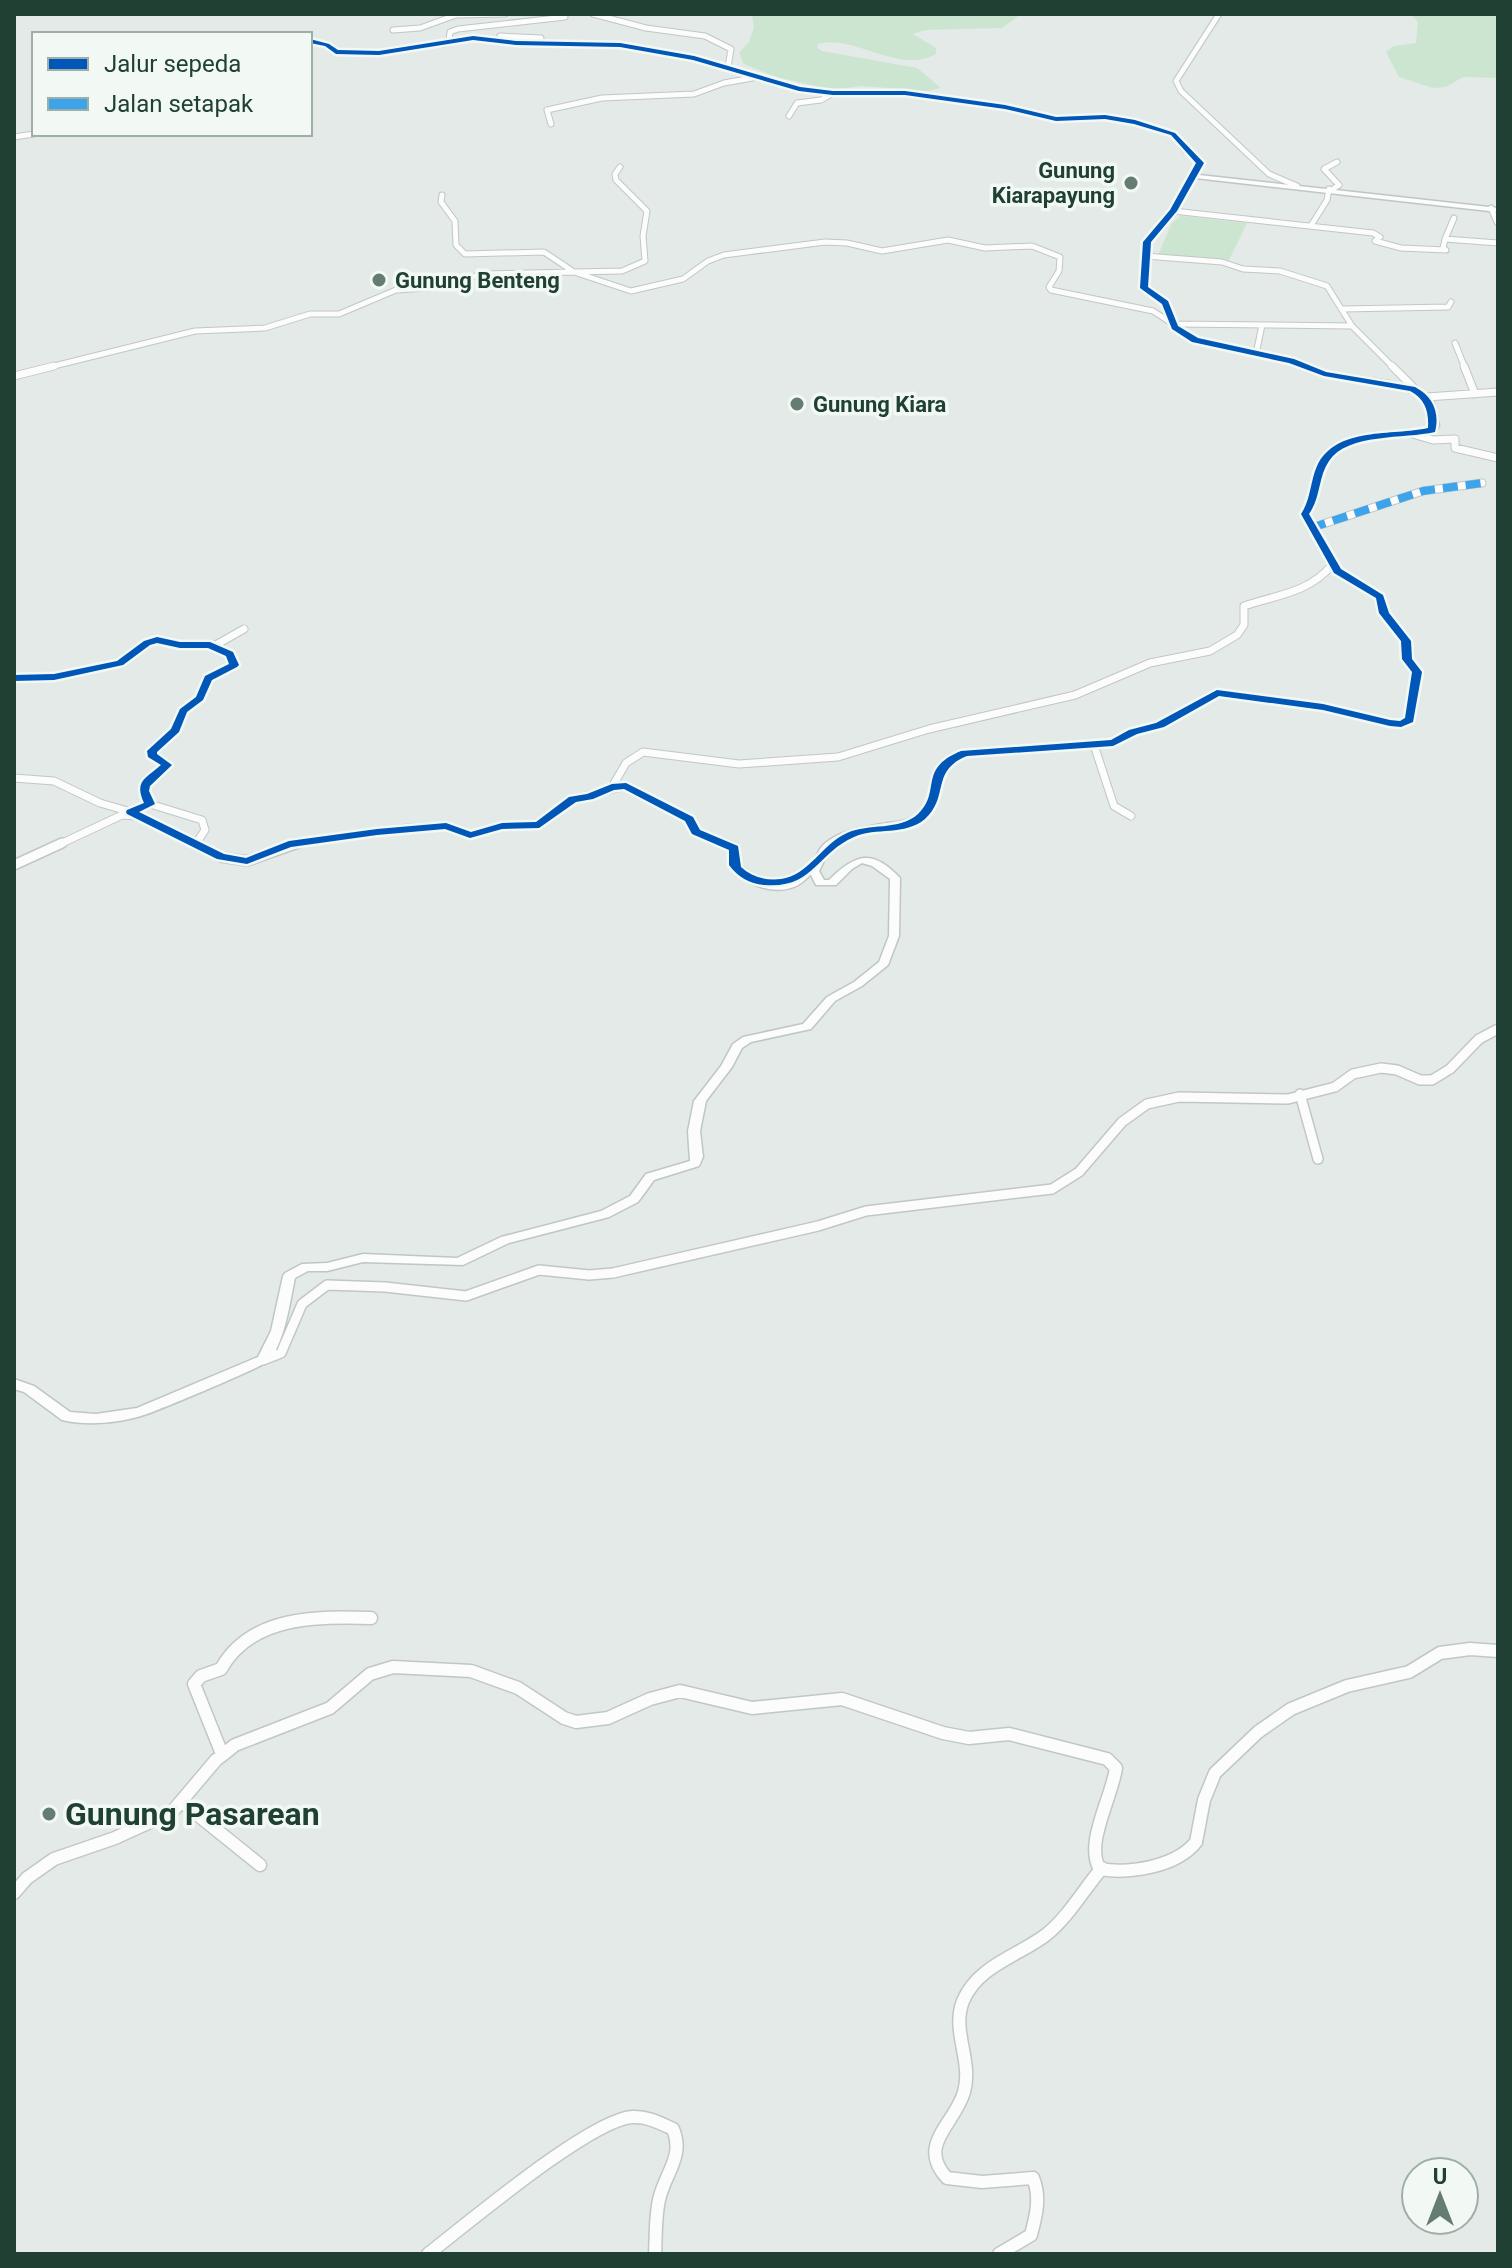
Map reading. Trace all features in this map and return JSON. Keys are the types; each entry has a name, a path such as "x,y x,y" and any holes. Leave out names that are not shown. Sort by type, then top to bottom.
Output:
{"street":[{"path":"393,30 420,28 456,15 505,14"},
{"path":"593,14 646,28 708,37 731,49 726,66"},
{"path":"1219,14 1176,81 1181,91 1269,174 1297,186"},
{"path":"448,40 450,32 458,29 565,17"},
{"path":"312,41 327,45 336,52 379,53 473,38 516,43 614,44 726,66 795,88 833,93 905,93 1005,107 1056,119 1105,117 1144,124 1173,134 1187,152 1199,160 1173,211 1147,242 1144,289 1165,303 1173,324"},
{"path":"422,52 448,40"},
{"path":"551,124 545,111 587,100 694,94 724,83 758,77"},
{"path":"789,116 797,103 821,100 833,93"},
{"path":"1312,224 1331,189 1338,184 1324,169 1337,162"},
{"path":"14,376 195,331 265,328 310,314 339,314 396,290 443,287 481,274 622,271 645,261 643,236 647,227 647,210 616,180 620,167"},
{"path":"1193,176 1494,209 1497,222"},
{"path":"442,195 441,202 453,213 458,224 456,245 463,253 476,256 544,252 574,272 631,291 683,279 707,262 724,255 823,242 847,243 879,251 943,240 985,248 1028,246 1050,251 1060,257 1059,271 1049,287 1051,290 1150,310 1187,336 1206,344 1291,361 1324,374 1395,384 1422,394 1498,392"},
{"path":"1173,211 1312,224 1374,233 1380,237 1375,241 1383,244 1446,250 1443,248 1445,239 1454,218"},
{"path":"1445,239 1498,243"},
{"path":"14,778 54,781 100,803 151,821 221,857 247,861 289,844 377,832 446,826 470,835 502,826 539,825 570,801 612,787 631,787 689,819 696,832 734,848 736,869 750,879 776,883 794,882 814,866 826,848 842,838 865,829 907,824 922,816 931,805 941,766 955,756 984,749 1113,743 1133,732 1157,726 1217,693 1323,707 1390,723 1401,724 1410,720 1418,682 1417,672 1407,659 1407,643 1384,613 1380,597 1340,574 1332,565 1305,514 1316,496 1322,464 1330,452 1357,441 1428,432 1435,426 1422,394 1352,326 1321,282 1280,271 1243,269 1222,262 1145,256"},
{"path":"1342,309 1431,309 1448,307 1451,302"},
{"path":"1373,309 1380,303"},
{"path":"1173,324 1352,326"},
{"path":"1256,354 1262,325"},
{"path":"1455,343 1475,394"},
{"path":"1409,433 1433,440 1455,439 1455,448 1498,458"},
{"path":"1311,528 1423,491 1482,483"},
{"path":"612,787 626,763 640,752 653,751 728,764 825,759 929,729 1081,694 1147,663 1212,650 1237,635 1244,625 1244,606 1305,589 1321,579 1332,565"},
{"path":"214,646 244,629"},
{"path":"14,678 54,677 120,663 147,643 157,640 180,645 214,646 230,654 236,663 208,678 200,698 182,712 175,730 152,751 152,755 167,765 145,785 144,791 150,804"},
{"path":"1094,745 1114,806 1131,816"},
{"path":"131,812 150,804 202,820 205,830 195,845"},
{"path":"14,865 122,815 151,821"},
{"path":"263,1360 278,1331 289,1276 297,1270 374,1257 459,1262 505,1240 605,1214 634,1199 650,1177 695,1163 694,1131 700,1101 726,1067 737,1046 747,1039 807,1027 831,999 874,973 888,953 894,936 895,878 872,860 863,859 850,865 832,883 824,884 814,876 814,866"},
{"path":"14,1384 29,1389 62,1415 96,1419 139,1412 281,1353 299,1305 327,1285 385,1287 466,1296 534,1271 589,1275 613,1273 871,1210 937,1205 1052,1189 1078,1172 1130,1114 1152,1102 1181,1098 1283,1100 1333,1088 1352,1075 1381,1068 1394,1068 1419,1080 1432,1080 1459,1058 1476,1038 1498,1029"},
{"path":"1300,1094 1309,1136 1318,1159"},
{"path":"222,1754 194,1684 201,1676 221,1669 225,1657 250,1637 294,1620 371,1618"},
{"path":"14,1893 27,1878 54,1859 165,1817 183,1803 222,1754 247,1739 330,1708 370,1674 393,1667 471,1671 518,1688 564,1718 576,1722 608,1718 650,1699 680,1691 752,1708 842,1699 943,1733 969,1738 1009,1734 1110,1761 1116,1770 1114,1787 1091,1852 1092,1861 1102,1868 1136,1869 1191,1849 1196,1842 1207,1788 1215,1773 1258,1732 1291,1709 1347,1686 1409,1672 1440,1653 1470,1649 1498,1651"},
{"path":"183,1803 207,1817 232,1840 244,1857 260,1865"},
{"path":"999,2254 1031,2235 1037,2188 1033,2178 982,2182 947,2178 934,2162 940,2134 964,2091 959,2011 977,1979 1047,1934 1102,1868"},
{"path":"428,2254 570,2147 610,2123 642,2117 667,2125 675,2132 678,2141 678,2152 659,2198 655,2254"}],"green space":[{"path":"752,14 1021,14 1002,28 925,30 913,34 936,48 936,54 922,59 907,60 846,44 818,44 817,48 822,51 917,68 941,88 927,91 862,86 832,90 777,77 744,64 739,53 749,42 754,28"},
{"path":"1410,14 1498,14 1498,78 1463,77 1446,87 1433,88 1399,77 1386,52 1394,46 1416,43 1418,22"},
{"path":"1181,216 1247,223 1229,260 1158,255 1172,223"}],"marked path":[{"path":"1311,528 1423,491 1482,483"}],"cycle path":[{"path":"14,678 54,677 120,663 147,643 157,640 180,645 210,645 230,654 234,665 208,678 200,698 183,711 175,730 152,751 152,755 167,765 145,785 144,791 150,804 131,812 221,857 247,861 289,844 377,832 446,826 470,835 502,826 539,825 573,799 626,786 689,819 696,832 734,848 734,865 737,869 748,877 766,882 794,879 829,848 852,834 916,821 930,807 939,772 944,765 965,753 1113,743 1133,732 1160,725 1217,693 1323,707 1390,723 1401,724 1410,720 1417,672 1407,659 1406,641 1384,613 1380,597 1337,571 1305,514 1313,500 1323,463 1331,452 1357,440 1432,430 1430,406 1423,396 1412,389 1324,374 1291,361 1195,340 1175,327 1165,303 1144,288 1147,242 1173,211 1200,163 1173,134 1135,122 1105,117 1056,119 1005,107 905,93 833,93 799,89 694,58 620,45 516,43 473,38 379,53 336,52 327,45 312,41"}],"place":[{"name":"Gunung Kiarapayung","path":"1131,183"},
{"name":"Gunung Benteng","path":"379,280"},
{"name":"Gunung Kiara","path":"797,404"},
{"name":"Gunung Pasarean","path":"49,1814"}]}
